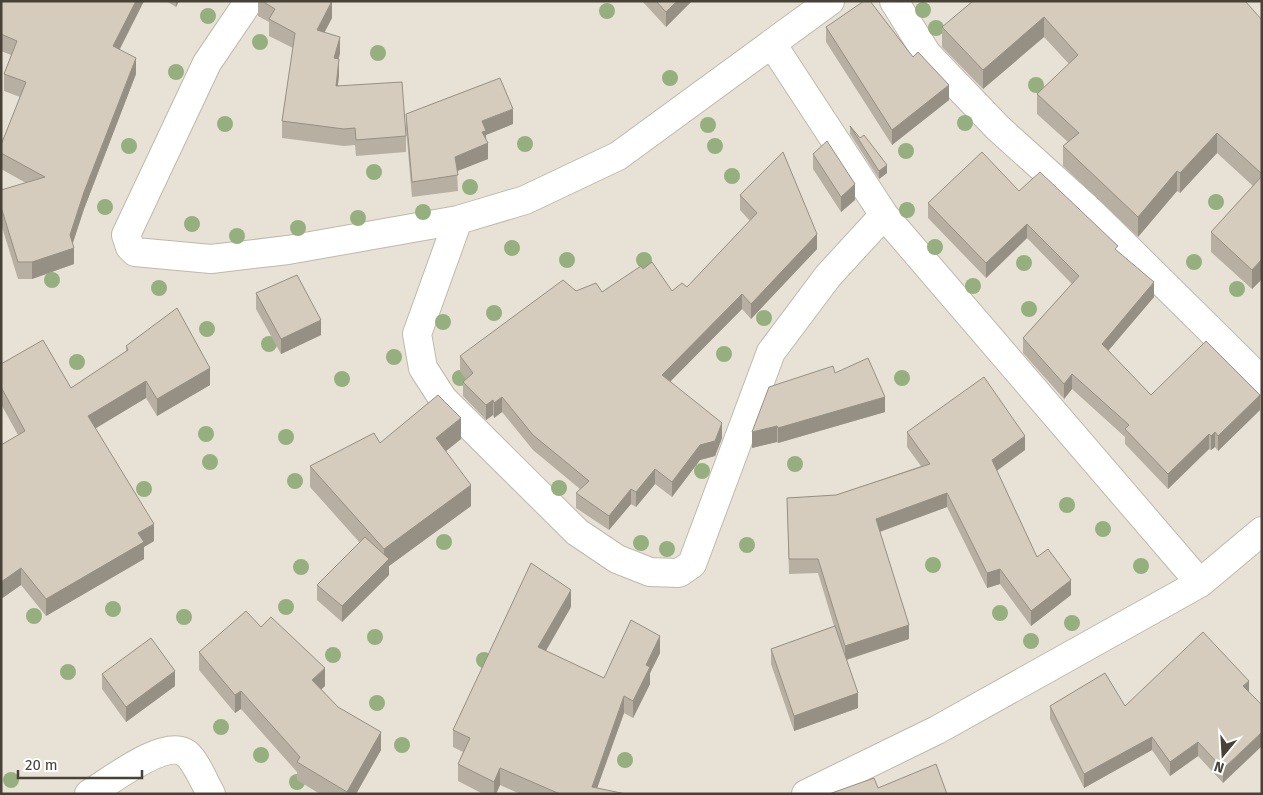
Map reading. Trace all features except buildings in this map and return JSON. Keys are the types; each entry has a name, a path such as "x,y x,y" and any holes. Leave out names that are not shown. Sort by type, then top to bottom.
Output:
{"street":[{"path":"249,1 207,63 126,234 130,247 135,252 211,259 288,250 458,220 526,200 618,156 830,1"},
{"path":"894,1 927,54 998,128 1091,212 1262,381"},
{"path":"772,44 884,215 1200,583"},
{"path":"458,220 417,334 423,368 444,399 577,532 617,559 650,572 678,573 692,564 771,352 828,276 884,215"},
{"path":"806,794 937,730 1200,583 1262,531"},
{"path":"89,794 156,753 173,749 188,755 211,794"}],"shaded area":[{"path":"1,1 1262,1 1262,794 1,794"}]}
